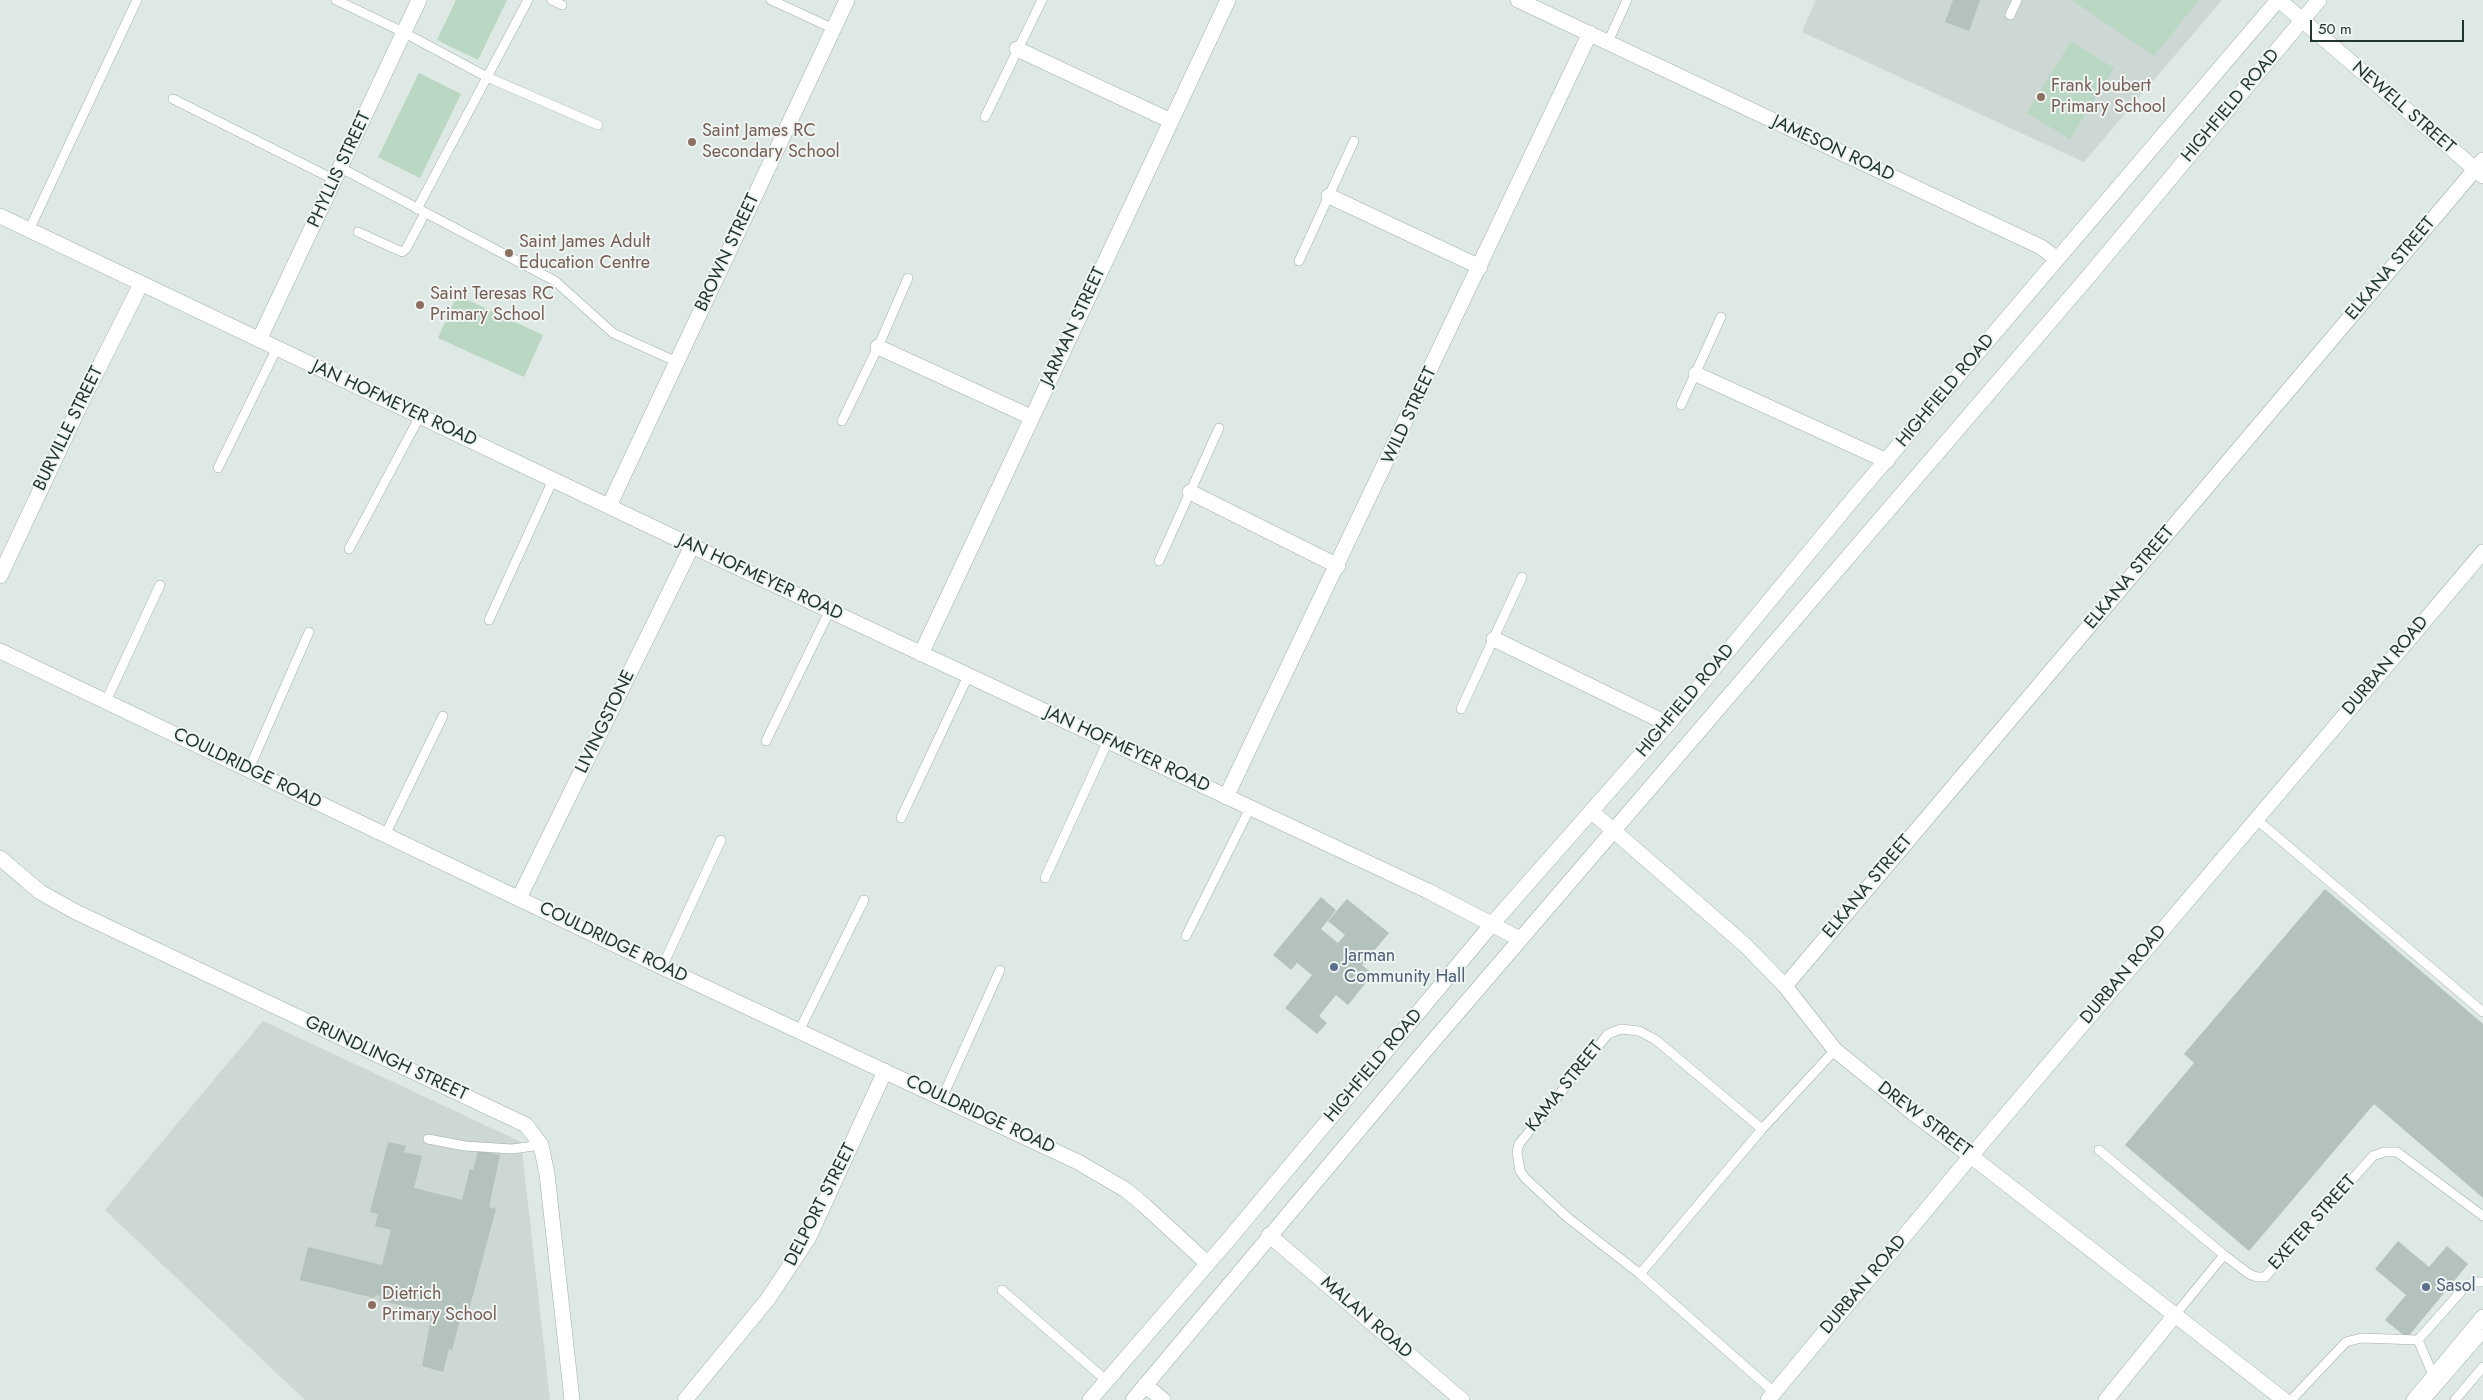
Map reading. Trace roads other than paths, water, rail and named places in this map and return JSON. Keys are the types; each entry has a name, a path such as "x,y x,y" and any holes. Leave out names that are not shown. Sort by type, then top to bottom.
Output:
{"street":[{"name":"PHYLLIS STREET","path":"259,340 419,0"},
{"name":"BROWN STREET","path":"609,506 847,0"},
{"name":"JARMAN STREET","path":"921,654 1228,0"},
{"name":"JAMESON ROAD","path":"1518,0 2041,247 2057,259"},
{"name":"NEWELL STREET","path":"2278,0 2480,169"},
{"name":"HIGHFIELD ROAD","path":"1090,1400 1493,924 1668,724 2057,259 2278,0"},
{"name":"HIGHFIELD ROAD","path":"1133,1400 1269,1235 1613,829 2088,277 2319,0"},
{"name":"WILD STREET","path":"1226,797 1338,566 1590,33"},
{"path":"1017,49 1171,121"},
{"name":"ELKANA STREET","path":"1785,986 2480,169"},
{"path":"1329,196 1480,267"},
{"name":"JAN HOFMEYER ROAD","path":"0,216 692,546 1250,808 1493,924 1520,939"},
{"name":"BURVILLE STREET","path":"0,576 84,396 141,284"},
{"path":"878,347 1031,417"},
{"path":"1696,374 1887,461"},
{"path":"1190,492 1338,566"},
{"name":"LIVINGSTONE","path":"519,898 692,546"},
{"name":"DURBAN ROAD","path":"1772,1396 1971,1156 2483,552"},
{"path":"1494,639 1668,724"},
{"name":"COULDRIDGE ROAD","path":"0,651 1098,1173 1146,1206 1207,1264"},
{"name":"DREW STREET","path":"1591,811 1745,945 1785,986 1835,1050 1913,1113 2284,1400"},
{"name":"GRUNDLINGH STREET","path":"0,858 40,892 76,912 514,1119 530,1130 541,1144"},
{"name":"DELPORT STREET","path":"686,1400 768,1300 808,1237 885,1071"},
{"path":"541,1144 547,1174 572,1400"},
{"name":"MALAN ROAD","path":"1269,1235 1462,1400"},
{"path":"2106,1400 2175,1316"},
{"path":"2414,1400 2483,1317"},
{"path":"1145,1385 1163,1400"}],"lane":[{"path":"29,230 137,0"},
{"path":"336,0 403,32 487,77 598,125"},
{"path":"358,232 402,252 406,249 421,211 487,77 528,0"},
{"path":"552,0 562,5"},
{"path":"771,0 834,29"},
{"path":"985,118 1042,0"},
{"path":"1608,42 1627,0"},
{"path":"2010,15 2017,0"},
{"path":"173,100 421,211 555,281 613,333 677,362"},
{"path":"1299,261 1354,141"},
{"path":"842,421 878,347 908,278"},
{"path":"1681,405 1721,316"},
{"path":"218,468 277,348"},
{"path":"350,549 420,416"},
{"path":"1159,562 1219,428"},
{"path":"489,620 553,480"},
{"path":"1461,708 1522,577"},
{"path":"106,701 160,585"},
{"path":"766,741 830,610"},
{"path":"248,770 309,632"},
{"path":"901,818 968,676"},
{"path":"384,834 444,716"},
{"path":"1045,878 1108,742"},
{"path":"1186,936 1250,808"},
{"path":"2256,820 2483,1012"},
{"path":"662,967 721,840"},
{"path":"799,1031 864,900"},
{"path":"942,1098 1000,970"},
{"name":"KAMA STREET","path":"1762,1129 1648,1035 1630,1028 1621,1029 1608,1034 1519,1144 1518,1163 1525,1178 1567,1216 1640,1274 1772,1396"},
{"path":"1640,1274 1762,1129 1835,1050"},
{"path":"428,1140 465,1146 512,1149 541,1144"},
{"name":"EXETER STREET","path":"2099,1150 2224,1255 2249,1274 2265,1277 2373,1156 2384,1152 2398,1152 2483,1216"},
{"path":"2175,1316 2224,1255"},
{"path":"2291,1400 2346,1342 2352,1339 2418,1340 2465,1287 2474,1282 2483,1282"},
{"path":"1002,1290 1107,1381"},
{"path":"2426,1400 2483,1334"},
{"path":"2418,1340 2434,1376"},
{"path":"2455,1400 2483,1367"}],"place":[{"name":"Frank Joubert Primary School","path":"2041,97"},
{"name":"Saint James RC Secondary School","path":"692,142"},
{"name":"Saint James Adult Education Centre","path":"509,253"},
{"name":"Saint Teresas RC Primary School","path":"420,305"},
{"name":"Jarman Community Hall","path":"1334,967"},
{"name":"Sasol","path":"2426,1287"},
{"name":"Dietrich Primary School","path":"372,1305"}]}
